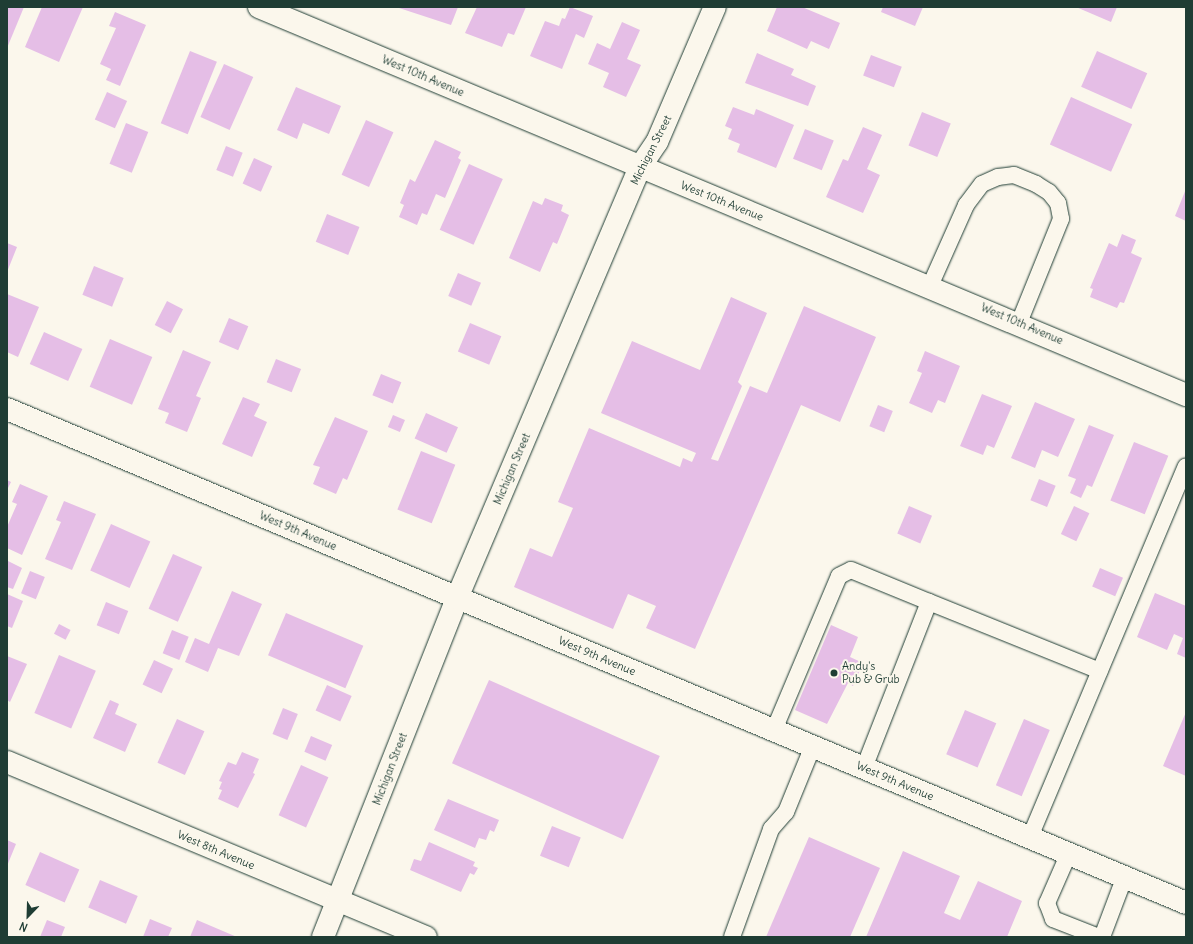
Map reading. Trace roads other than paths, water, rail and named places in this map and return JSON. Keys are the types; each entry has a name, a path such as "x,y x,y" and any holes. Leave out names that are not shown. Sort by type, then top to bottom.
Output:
{"street":[{"name":"West 10th Avenue","path":"259,7 640,167 1019,323 1186,395"},
{"name":"Michigan Street","path":"323,937 457,598 640,167 657,142 715,7"},
{"name":"West 9th Avenue","path":"7,409 1125,876 1186,903"},
{"name":"West 8th Avenue","path":"7,762 426,937"}],"lane":[{"path":"930,286 966,205 982,184 998,177 1014,175 1036,184 1049,192 1058,202 1061,219 1019,323"},
{"path":"1030,837 1186,466"},
{"path":"774,730 839,576 851,570 1100,671"},
{"path":"864,768 929,602"},
{"path":"732,937 771,829 786,812 813,746"},
{"path":"1069,853 1047,903 1052,919 1101,937 1125,876"}],"place":[{"name":"Andy's Pub & Grub","path":"834,673"}]}
